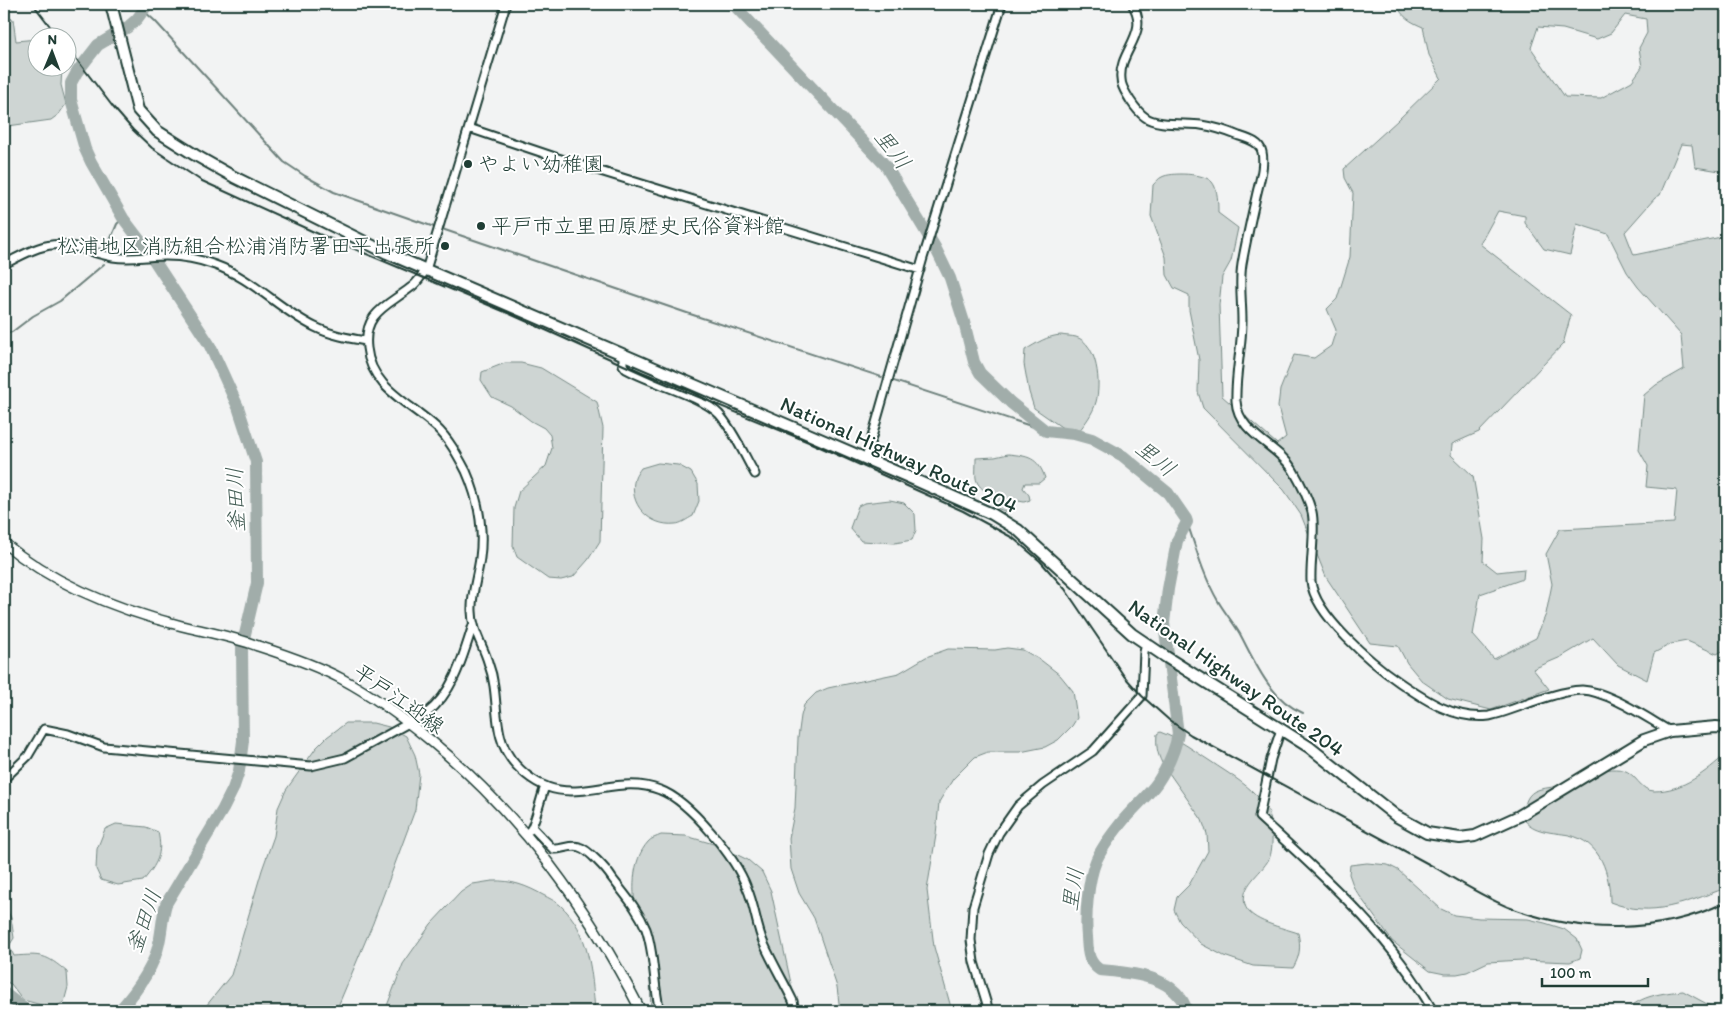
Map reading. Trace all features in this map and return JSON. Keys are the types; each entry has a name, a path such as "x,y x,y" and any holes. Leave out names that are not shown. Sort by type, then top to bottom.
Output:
{"highway":[{"name":"National Highway Route 204","path":"112,7 138,110 157,131 195,155 234,177 387,253 866,458 1002,519 1018,530 1132,634 1309,747 1396,816 1427,833 1460,838 1475,836 1513,820 1644,740 1670,732 1716,727 1726,728"}],"main road":[{"name":"平戸江迎線","path":"4,543 44,572 98,598 180,626 254,644 310,664 341,678 376,698 455,761 529,830 597,931 641,1011"}],"street":[{"path":"506,4 426,270 412,287 378,311 370,321 366,341 368,358 376,375 394,395 438,429 456,452 467,473 476,499 481,534 481,555 472,608 473,625 488,660 492,676 498,726 505,749 514,764 545,786 572,792 631,785 646,786 662,790 683,804 720,843 739,870 748,888 756,922 764,944 793,1002 795,1011"},
{"path":"866,458 920,270 1002,4"},
{"path":"1132,4 1138,16 1137,31 1124,59 1120,80 1133,105 1146,118 1218,128 1253,141 1262,152 1262,172 1241,269 1242,319 1236,405 1244,423 1256,436 1284,457 1294,471 1307,498 1312,514 1311,584 1321,607 1368,660 1400,683 1444,709 1462,715 1488,716 1552,696 1580,690 1597,692 1638,712 1670,732"},
{"path":"469,128 558,158 920,270"},
{"path":"4,264 30,251 54,244 113,257 184,257 217,266 236,276 313,326 336,335 366,341"},
{"path":"623,354 623,365 626,369 699,401 720,415 754,474"},
{"path":"4,779 28,756 44,728 68,734 104,747 311,766 345,758 409,723 437,705 452,683 473,625"},
{"path":"989,1011 974,962 971,940 973,907 989,854 999,833 1018,806 1043,785 1094,751 1142,696 1146,644"},
{"path":"1281,729 1271,759 1259,817 1369,922 1396,955 1433,1011"},
{"path":"545,786 529,830 553,850 573,846 580,847 605,868 631,900 645,927 651,946 660,1011"}],"shaded area":[{"path":"1398,4 1726,4 1726,172 1695,167 1692,145 1681,144 1660,195 1655,198 1625,232 1634,255 1726,236 1726,295 1720,298 1726,323 1726,545 1724,557 1726,579 1726,649 1717,654 1687,641 1671,644 1654,653 1647,680 1618,665 1593,638 1561,657 1533,669 1549,689 1491,710 1448,699 1422,681 1407,663 1398,646 1370,643 1326,577 1301,515 1284,490 1203,408 1198,392 1199,360 1189,310 1189,295 1174,288 1167,275 1166,257 1151,216 1153,185 1166,175 1173,174 1195,175 1208,179 1215,188 1218,213 1238,228 1231,261 1222,277 1219,305 1222,396 1277,444 1286,437 1278,407 1280,390 1294,355 1314,358 1331,346 1336,330 1327,309 1337,299 1350,257 1353,193 1345,178 1344,169 1441,78 1429,55 1423,27 1407,18","holes":["1625,15 1646,19 1647,33 1639,48 1642,67 1632,81 1601,98 1565,97 1531,48 1538,27 1563,29 1597,39 1611,33","1498,211 1525,216 1525,223 1544,249 1570,255 1577,224 1608,234 1627,272 1681,335 1684,369 1656,385 1644,395 1639,450 1648,466 1646,487 1677,490 1674,523 1560,529 1546,554 1552,584 1546,614 1536,638 1494,659 1473,635 1480,594 1523,579 1524,569 1497,572 1483,561 1484,539 1473,476 1451,455 1452,444 1479,432 1563,344 1571,315 1480,244"]},
{"path":"4,17 13,19 16,41 28,40 28,78 61,78 61,85 66,104 59,114 51,120 4,128"},
{"path":"1061,335 1076,337 1083,341 1093,356 1098,375 1096,402 1093,410 1078,432 1067,431 1034,408 1024,364 1025,350 1047,338"},
{"path":"505,363 521,363 541,368 597,402 603,428 600,541 588,560 573,577 561,580 548,579 517,557 513,546 514,508 519,491 546,466 552,448 550,435 544,428 511,406 492,397 481,380 482,372"},
{"path":"1008,454 1031,459 1039,466 1045,478 1039,483 1025,483 1023,488 1029,495 1030,500 1024,502 1013,500 1007,512 994,507 991,495 978,484 976,480 976,458"},
{"path":"658,463 678,465 691,472 698,484 699,501 693,516 679,523 666,524 649,518 634,497 635,478 641,468"},
{"path":"890,500 904,503 915,514 916,530 912,540 895,543 861,541 850,528 858,506 864,503"},
{"path":"1007,648 1023,650 1042,661 1060,675 1073,691 1077,718 1058,740 1045,747 1020,752 988,752 975,757 953,779 939,802 927,890 934,947 952,1011 840,1011 837,987 814,918 799,893 791,869 789,838 795,808 798,738 804,705 816,693 828,688 899,673 926,657 948,649 995,650"},
{"path":"346,723 373,723 389,727 406,736 415,755 419,774 415,810 373,923 336,1011 202,1011 231,975 274,836 278,808 286,790 316,748"},
{"path":"1160,732 1186,745 1240,781 1266,807 1271,825 1271,854 1248,886 1244,898 1245,905 1248,911 1260,920 1298,933 1299,951 1293,968 1253,966 1224,956 1201,944 1180,922 1174,910 1177,897 1189,885 1208,851 1207,834 1202,820 1160,759 1157,734"},
{"path":"1726,754 1726,888 1683,903 1655,909 1641,909 1610,902 1610,891 1602,861 1589,844 1569,835 1532,827 1523,818 1527,799 1537,790 1557,786 1599,771 1615,769 1627,772 1649,790 1665,790 1675,788 1693,779"},
{"path":"116,824 146,827 158,832 160,847 158,858 143,881 118,885 101,880 96,869 97,849 105,829"},
{"path":"661,835 686,836 717,845 748,860 762,872 771,891 797,1011 651,1011 649,964 635,907 634,878 638,858 642,850 649,841"},
{"path":"1367,863 1388,865 1398,870 1441,909 1454,915 1479,918 1528,919 1564,929 1577,939 1582,950 1580,958 1570,962 1522,960 1488,962 1467,972 1457,974 1430,971 1392,941 1354,888 1349,874 1350,865"},
{"path":"492,881 519,884 531,889 556,902 570,916 578,927 588,954 595,1011 385,1011 403,964 431,924 461,892 473,884"},
{"path":"4,904 11,918 14,938 9,946 14,956 37,955 48,958 67,972 68,987 64,1002 53,1008 23,1000 11,984 4,981"},
{"path":"1683,991 1720,1011 1626,1011 1645,998"},
{"path":"1346,1004 1380,1008 1389,1011 1327,1011"}],"waterway":[{"name":"釜田川","path":"119,1011 137,988 153,962 157,952 166,904 223,809 239,771 243,741 242,647 257,583 256,462 238,407 209,344 148,251 123,218 91,162 85,149 71,100 71,83 98,45 128,27 137,19 148,4"},
{"name":"里川","path":"733,4 886,166 935,247 950,278 974,362 980,373 1011,403 1046,431 1074,434 1092,439 1123,456 1168,493 1186,519 1187,522 1177,541 1164,623 1178,734 1177,740 1170,759 1157,783 1121,823 1098,856 1091,878 1086,928 1090,959 1096,967 1100,970 1151,978 1163,983 1181,999 1187,1011"},
{"path":"144,11 284,162 334,192 437,228"},
{"path":"109,243 117,224 123,218"},
{"path":"442,229 687,313 1046,431"},
{"path":"4,334 12,332 33,316 60,301 104,264"},
{"path":"1187,522 1213,592 1240,634 1265,680 1281,699 1303,713"},
{"name":"釜田川","path":"4,993 27,1011"}],"railway":[{"path":"33,4 51,28"},
{"path":"78,61 133,130 152,148 200,180 314,232 510,314 657,380 811,443 963,511 1013,538 1040,561 1065,589 1124,676 1142,696 1169,720 1191,735 1489,898 1535,916 1590,926 1618,927 1673,921 1700,913 1726,902"}],"place":[{"name":"やよい幼稚園","path":"468,164"},
{"name":"平戸市立里田原歴史民俗資料館","path":"481,226"},
{"name":"松浦地区消防組合松浦消防署田平出張所","path":"445,246"}]}
